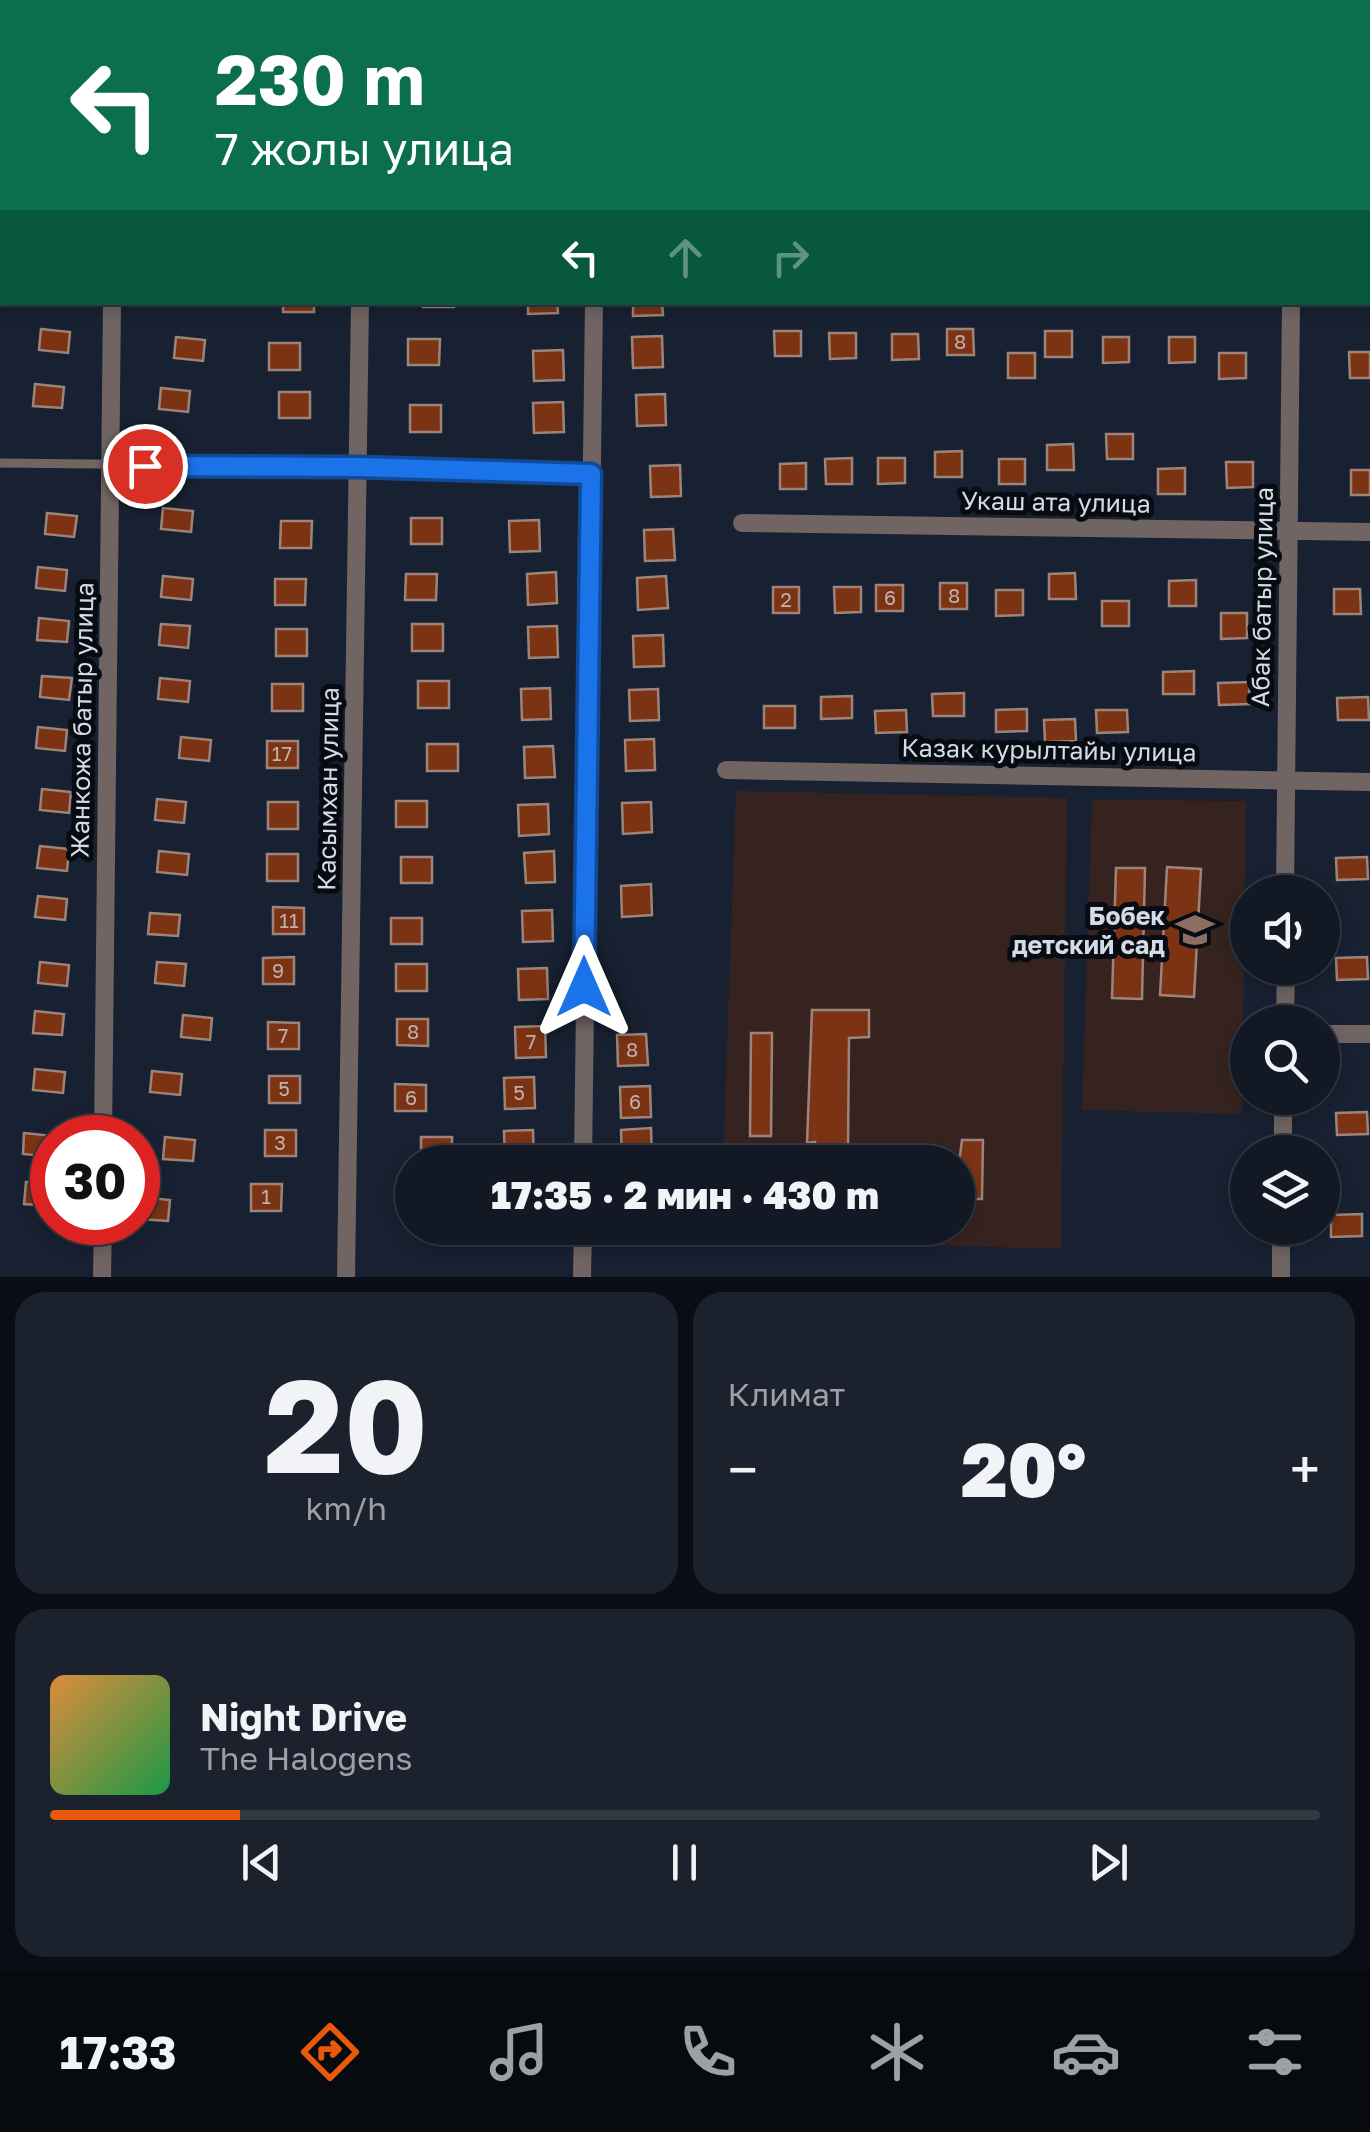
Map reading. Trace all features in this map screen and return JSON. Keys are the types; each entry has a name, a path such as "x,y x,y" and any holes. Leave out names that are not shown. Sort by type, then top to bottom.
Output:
{"street":[{"name":"Жанкожа батыр улица","path":"103,1115 112,305"},
{"name":"Касымхан улица","path":"346,1277 360,305"},
{"path":"583,1145 594,305"},
{"name":"Абак батыр улица","path":"1285,875 1290,305"},
{"name":"Укаш ата улица","path":"742,523 1370,532"},
{"name":"Казак курылтайы улица","path":"726,770 1370,782"},
{"path":"1340,1034 1370,1034"},
{"path":"102,1245 102,1277"},
{"path":"582,1277 583,1245"},
{"path":"1281,1277 1282,1245"}],"lane":[{"path":"0,463 591,474"}],"shaded area":[{"path":"736,791 1067,798 1061,1249 910,1245 975,1245 975,1145 724,1145"},
{"path":"1092,800 1246,801 1245,875 1230,875 1230,985 1244,985 1243,1005 1230,1005 1230,1114 1082,1110"}],"building":[{"path":"283,305 314,305 314,312 283,312"},
{"path":"528,305 557,305 558,313 528,314"},
{"path":"633,305 662,305 663,315 633,316"},
{"path":"41,329 70,332 68,353 39,350"},
{"path":"947,329 973,329 974,355 947,355"},
{"path":"774,331 801,331 801,356 775,356"},
{"path":"1045,331 1072,331 1072,357 1045,357"},
{"path":"829,333 856,333 856,358 830,359"},
{"path":"892,334 918,334 919,359 892,360"},
{"path":"662,336 663,367 633,368 632,337"},
{"path":"176,337 205,340 203,361 174,358"},
{"path":"1103,337 1129,337 1129,362 1103,363"},
{"path":"1169,337 1195,337 1195,362 1169,363"},
{"path":"408,339 440,339 439,365 408,365"},
{"path":"269,343 300,343 300,370 269,370"},
{"path":"563,350 564,380 534,381 533,351"},
{"path":"1349,352 1370,352 1370,378 1350,378"},
{"path":"1008,353 1035,353 1035,378 1008,378"},
{"path":"1219,353 1246,353 1246,378 1219,379"},
{"path":"35,384 64,387 62,408 33,406"},
{"path":"161,388 190,391 188,412 159,409"},
{"path":"279,392 310,392 310,418 279,418"},
{"path":"665,394 666,425 637,426 636,395"},
{"path":"563,402 564,432 534,433 533,403"},
{"path":"410,405 441,405 441,432 410,432"},
{"path":"1106,434 1133,434 1133,459 1107,459"},
{"path":"1073,444 1074,470 1047,470 1047,445"},
{"path":"962,451 962,477 935,477 935,452"},
{"path":"852,458 852,484 826,484 825,459"},
{"path":"878,458 905,458 905,483 878,484"},
{"path":"999,459 1025,459 1025,484 999,484"},
{"path":"1226,462 1253,462 1253,487 1227,488"},
{"path":"806,463 806,489 780,489 780,464"},
{"path":"680,465 681,496 651,497 650,466"},
{"path":"1185,468 1185,494 1158,494 1158,469"},
{"path":"1351,470 1370,470 1370,495 1351,495"},
{"path":"163,508 193,511 191,532 161,529"},
{"path":"47,513 77,516 74,537 45,534"},
{"path":"411,518 442,518 442,544 411,544"},
{"path":"539,520 540,551 510,552 509,521"},
{"path":"281,521 312,521 311,548 280,548"},
{"path":"673,529 675,560 645,561 644,530"},
{"path":"38,567 67,570 65,591 36,588"},
{"path":"556,572 557,603 528,605 527,574"},
{"path":"1075,573 1076,599 1049,599 1049,574"},
{"path":"406,574 437,574 436,600 405,600"},
{"path":"163,576 193,579 191,600 161,597"},
{"path":"666,576 668,608 638,610 637,578"},
{"path":"275,579 306,579 305,605 275,605"},
{"path":"1196,580 1196,606 1169,606 1169,581"},
{"path":"940,583 967,583 967,609 940,609"},
{"path":"876,585 903,585 903,611 876,611"},
{"path":"773,587 799,587 799,613 773,613"},
{"path":"834,587 861,587 861,612 835,613"},
{"path":"1334,589 1360,589 1361,614 1334,614"},
{"path":"996,590 1023,590 1023,615 996,616"},
{"path":"1102,601 1129,601 1129,626 1102,626"},
{"path":"1221,613 1247,613 1247,638 1221,639"},
{"path":"39,618 69,621 67,642 37,640"},
{"path":"161,624 190,626 188,648 159,645"},
{"path":"412,624 443,624 443,651 412,651"},
{"path":"557,626 558,657 529,658 528,627"},
{"path":"276,629 307,629 307,656 276,656"},
{"path":"663,635 664,666 634,667 633,636"},
{"path":"1194,671 1194,694 1163,694 1163,672"},
{"path":"42,676 72,678 69,700 40,697"},
{"path":"160,678 190,681 188,702 158,699"},
{"path":"418,681 449,681 449,708 418,708"},
{"path":"1249,682 1250,704 1219,705 1218,683"},
{"path":"272,684 303,684 303,711 272,711"},
{"path":"550,688 551,719 522,720 521,689"},
{"path":"658,689 659,720 630,721 629,690"},
{"path":"964,693 964,716 933,716 932,694"},
{"path":"852,696 852,718 821,719 821,697"},
{"path":"1368,697 1369,720 1338,720 1337,698"},
{"path":"764,706 795,706 795,728 764,728"},
{"path":"1027,709 1027,731 996,732 996,710"},
{"path":"906,710 907,732 876,733 875,711"},
{"path":"1096,710 1127,710 1128,732 1097,733"},
{"path":"1075,719 1076,741 1045,742 1044,720"},
{"path":"38,727 67,730 65,751 36,748"},
{"path":"181,737 211,740 209,761 179,758"},
{"path":"654,739 655,770 626,771 625,740"},
{"path":"267,741 298,741 298,768 267,768"},
{"path":"427,744 458,744 458,771 427,771"},
{"path":"553,746 555,777 525,778 524,747"},
{"path":"42,789 71,792 69,813 40,810"},
{"path":"157,799 186,802 184,823 155,820"},
{"path":"396,801 427,801 427,827 396,827"},
{"path":"268,802 298,802 298,829 268,829"},
{"path":"651,802 652,832 623,834 622,803"},
{"path":"548,804 549,834 519,836 518,805"},
{"path":"40,846 69,849 67,871 37,868"},
{"path":"159,851 189,854 187,875 157,872"},
{"path":"554,851 555,882 526,883 524,853"},
{"path":"267,854 298,854 298,881 267,881"},
{"path":"401,857 432,857 432,883 401,883"},
{"path":"1367,857 1368,879 1340,880 1336,858"},
{"path":"1167,867 1201,869 1194,997 1160,995"},
{"path":"1116,868 1145,868 1142,999 1112,998"},
{"path":"651,884 652,915 622,917 621,886"},
{"path":"38,896 67,899 65,920 35,917"},
{"path":"273,907 304,908 304,934 273,934"},
{"path":"552,910 553,941 523,942 522,911"},
{"path":"150,913 180,915 178,936 148,934"},
{"path":"391,918 422,918 422,944 391,944"},
{"path":"294,957 294,984 263,984 263,958"},
{"path":"1367,957 1368,979 1340,980 1340,958"},
{"path":"40,962 69,965 67,986 38,983"},
{"path":"157,962 186,964 184,986 155,983"},
{"path":"396,964 427,964 427,991 396,991"},
{"path":"547,968 548,999 519,1000 518,969"},
{"path":"812,1010 869,1010 869,1037 849,1038 848,1145 807,1143"},
{"path":"35,1011 64,1014 62,1035 33,1033"},
{"path":"183,1015 212,1018 210,1040 181,1037"},
{"path":"397,1019 428,1019 428,1046 397,1045"},
{"path":"268,1022 299,1023 299,1049 268,1049"},
{"path":"545,1026 546,1057 516,1058 515,1027"},
{"path":"751,1033 772,1033 771,1136 750,1136"},
{"path":"646,1034 648,1065 618,1066 617,1035"},
{"path":"35,1069 65,1072 63,1093 33,1090"},
{"path":"152,1071 182,1074 180,1095 150,1092"},
{"path":"269,1076 300,1076 300,1103 269,1103"},
{"path":"534,1077 535,1108 505,1109 504,1078"},
{"path":"395,1084 426,1085 426,1111 395,1111"},
{"path":"650,1086 651,1117 621,1118 620,1087"},
{"path":"1367,1112 1368,1134 1337,1135 1336,1115"},
{"path":"651,1128 652,1145 622,1145 621,1130"},
{"path":"265,1130 296,1130 296,1156 265,1156"},
{"path":"533,1130 533,1145 504,1145 504,1131"},
{"path":"24,1133 30,1134 30,1155 23,1154"},
{"path":"165,1137 195,1140 193,1161 163,1159"},
{"path":"421,1137 452,1137 452,1145 421,1145"},
{"path":"962,1140 983,1140 982,1199 975,1199 975,1145 961,1145"},
{"path":"26,1182 30,1182 30,1204 24,1204"},
{"path":"251,1184 282,1184 281,1211 251,1211"},
{"path":"160,1199 170,1200 168,1221 160,1220"},
{"path":"1362,1214 1362,1236 1340,1237 1340,1215"}],"place":[{"name":"Бобек детский сад","path":"1195,930"}],"route":[{"path":"145,466 591,474 584,987"}]}
